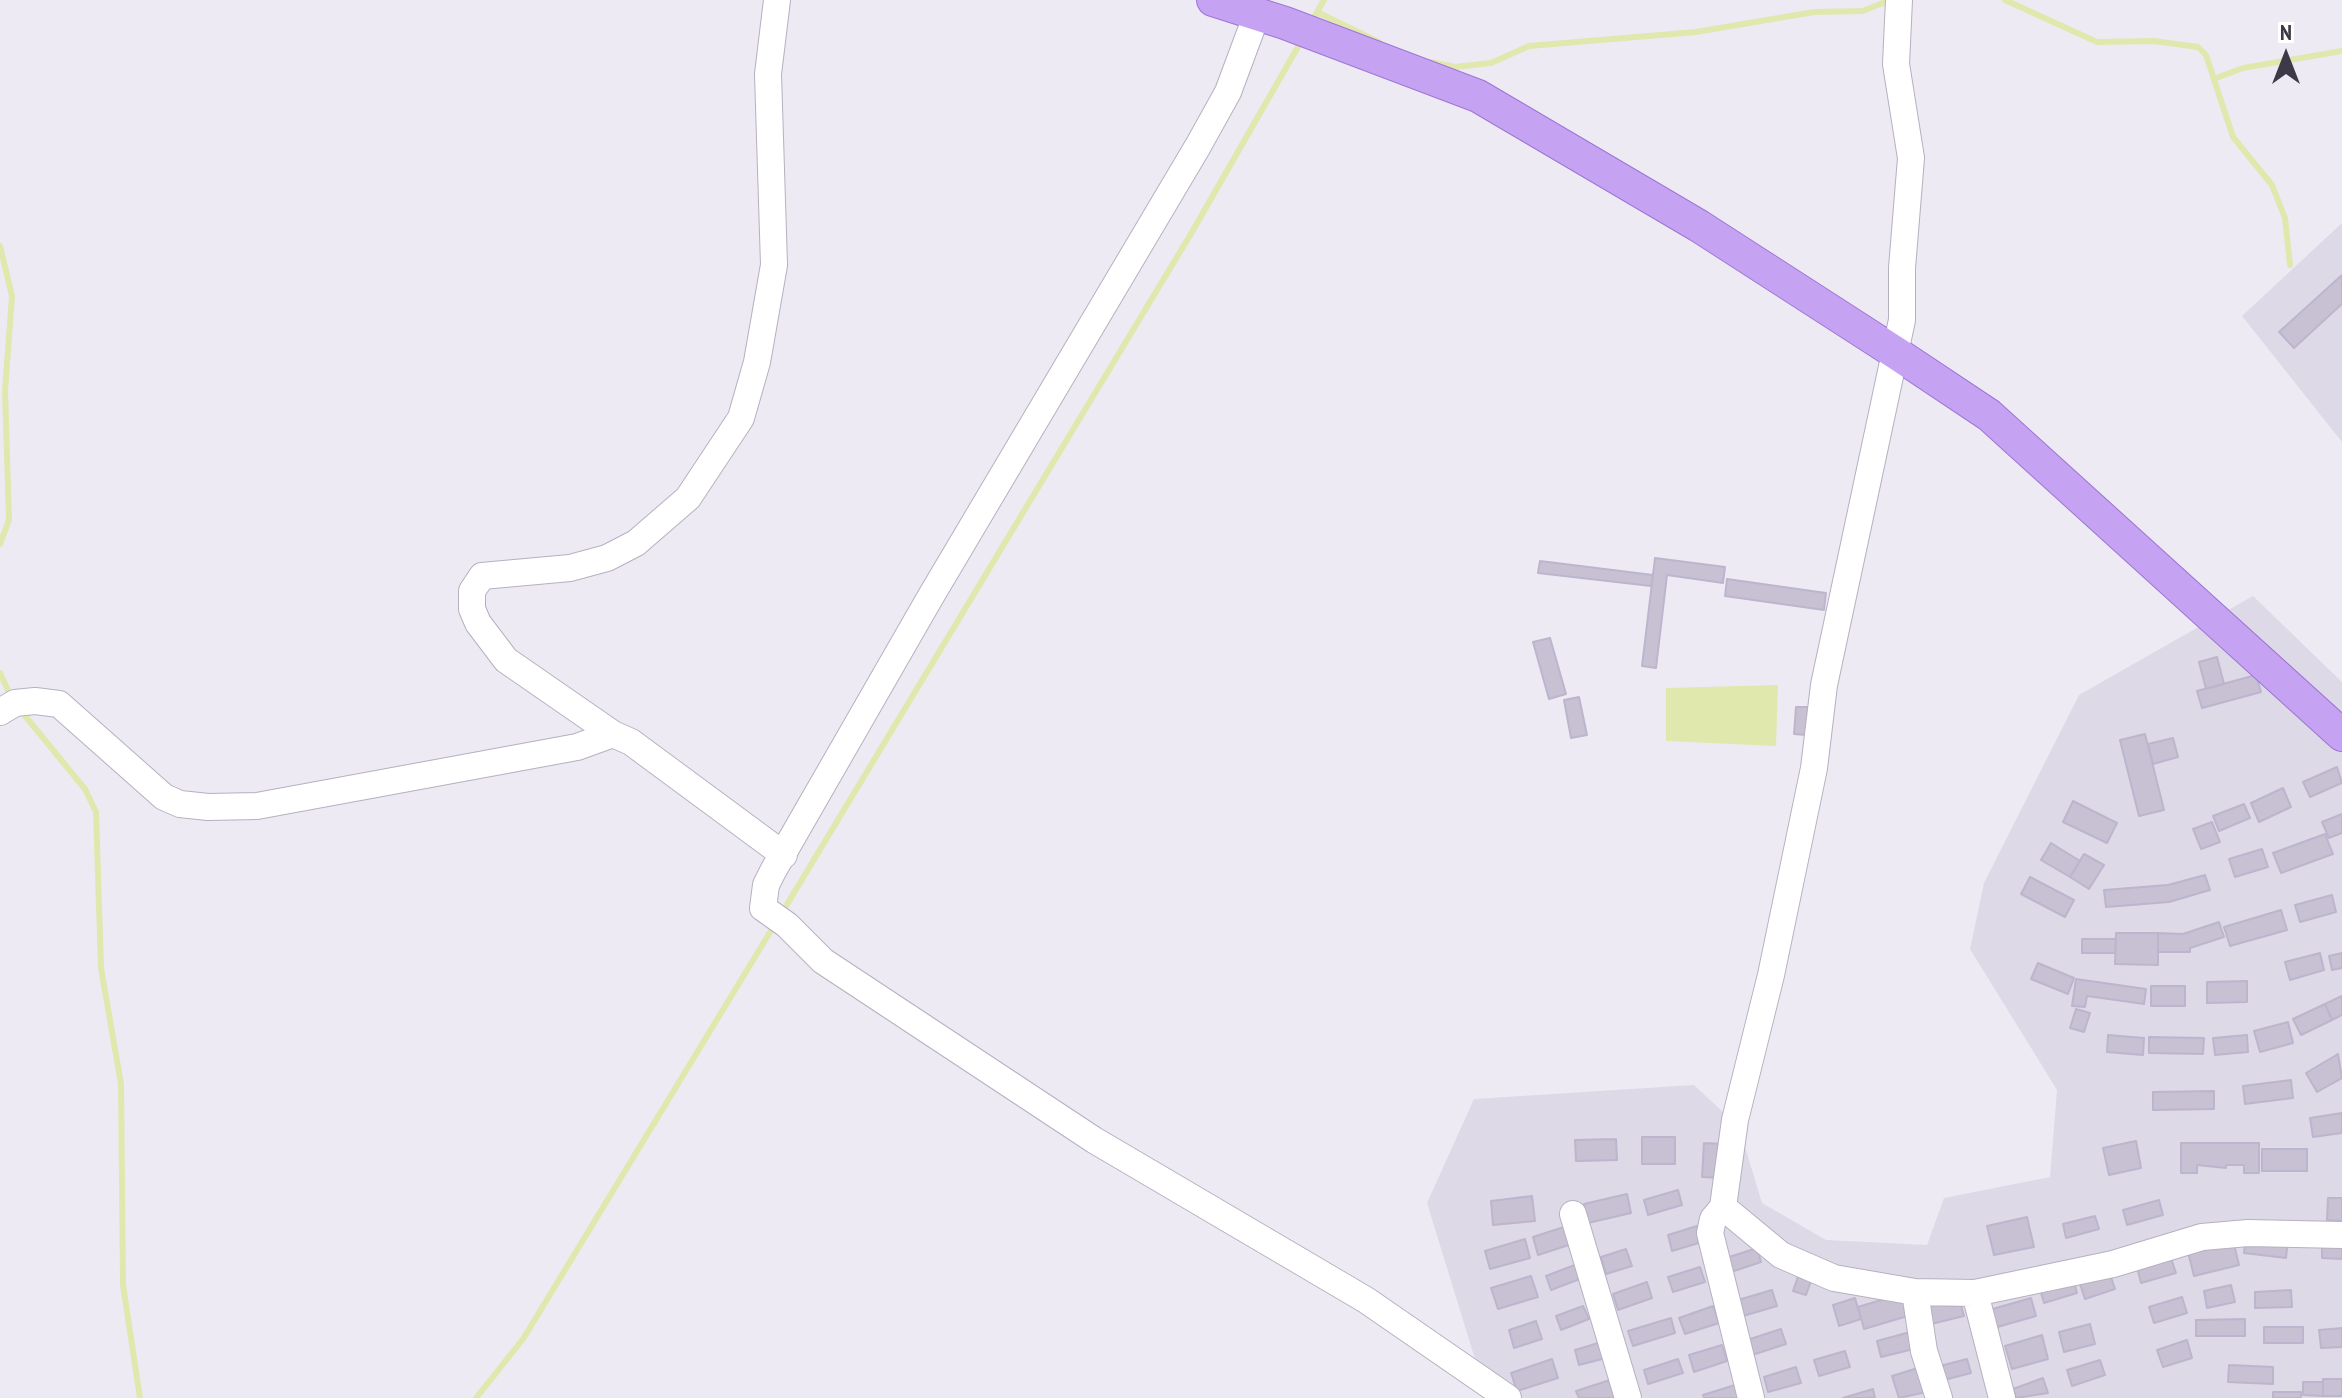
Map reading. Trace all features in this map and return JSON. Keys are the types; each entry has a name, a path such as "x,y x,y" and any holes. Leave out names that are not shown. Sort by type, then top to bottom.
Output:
{"main road":[{"path":"1213,0 1271,18 1478,96 1699,226 1896,353 1989,415 2137,545 2342,735"}],"street":[{"path":"777,0 768,74 774,265 757,362 741,418 688,498 636,543 607,558 570,568 482,576 472,591 472,609 478,623 506,660 613,734 631,742 784,855"},
{"path":"1751,1398 1710,1233 1713,1219 1723,1207 1737,1107 1771,975 1814,768 1824,685 1902,320 1902,268 1911,158 1896,64 1899,0"},
{"path":"1271,18 931,596 766,885 763,908 787,925 823,961 1094,1140 1366,1300 1508,1398"},
{"path":"0,712 15,703 35,701 59,704 164,797 180,804 208,807 257,806 577,747 613,734"},
{"path":"1723,1207 1781,1255 1834,1278 1915,1292 1975,1293 2113,1264 2202,1237 2248,1233 2342,1235"},
{"path":"1573,1214 1628,1398"},
{"path":"1915,1292 1924,1351 1939,1398"},
{"path":"1975,1293 2002,1398"}],"shaded area":[{"path":"2342,223 2342,442 2242,316"},
{"path":"2253,596 2342,682 2342,1398 1487,1398 1427,1203 1474,1099 1694,1085 1739,1127 1762,1203 1826,1240 1927,1245 1944,1198 2050,1177 2057,1090 1970,949 1984,883 2079,695"},
{"path":"1778,685 1776,746 1666,741 1666,688"}],"building":[{"path":"2342,275 2342,304 2294,348 2279,332"},
{"path":"1655,558 1725,567 1723,583 1667,575 1656,668 1642,666"},
{"path":"1540,561 1653,575 1651,586 1538,573"},
{"path":"1727,579 1826,593 1824,610 1725,596"},
{"path":"1550,638 1566,694 1549,699 1533,642"},
{"path":"2217,657 2224,684 2206,689 2199,662"},
{"path":"2256,675 2261,692 2202,708 2197,691"},
{"path":"1579,697 1587,735 1571,738 1564,700"},
{"path":"1796,707 1808,707 1806,735 1794,734"},
{"path":"2145,734 2164,810 2139,816 2120,740"},
{"path":"2173,738 2178,757 2153,764 2148,744"},
{"path":"2337,767 2342,783 2310,797 2303,782"},
{"path":"2283,788 2291,807 2259,822 2251,803"},
{"path":"2073,801 2117,823 2107,843 2063,822"},
{"path":"2244,804 2250,818 2219,831 2213,816"},
{"path":"2342,814 2342,833 2329,838 2322,822"},
{"path":"2212,822 2220,842 2201,849 2193,829"},
{"path":"2325,834 2333,854 2281,873 2273,853"},
{"path":"2051,843 2080,861 2070,877 2041,860"},
{"path":"2262,849 2268,867 2235,877 2229,859"},
{"path":"2084,854 2104,865 2089,889 2070,877"},
{"path":"2205,875 2210,890 2169,902 2106,907 2104,890 2168,885"},
{"path":"2030,877 2074,900 2065,917 2021,894"},
{"path":"2332,895 2336,912 2300,922 2295,905"},
{"path":"2281,910 2287,930 2230,946 2224,927"},
{"path":"2219,922 2224,937 2190,948 2190,952 2158,952 2158,933 2183,934"},
{"path":"2116,933 2158,933 2158,965 2115,964"},
{"path":"2082,939 2116,939 2115,953 2082,953"},
{"path":"2320,953 2324,970 2290,980 2285,962"},
{"path":"2342,953 2342,968 2332,970 2329,956"},
{"path":"2038,963 2074,978 2068,994 2031,979"},
{"path":"2076,979 2146,989 2144,1004 2087,996 2085,1007 2072,1006"},
{"path":"2247,981 2247,1002 2207,1003 2207,982"},
{"path":"2151,986 2185,986 2185,1006 2151,1006"},
{"path":"2342,996 2342,1015 2332,1020 2325,1004"},
{"path":"2325,1004 2332,1020 2301,1035 2293,1019"},
{"path":"2076,1009 2090,1013 2084,1032 2070,1028"},
{"path":"2288,1022 2293,1043 2260,1052 2254,1031"},
{"path":"2108,1035 2144,1038 2143,1055 2107,1052"},
{"path":"2247,1035 2248,1052 2215,1055 2213,1038"},
{"path":"2149,1037 2204,1038 2203,1054 2149,1053"},
{"path":"2338,1054 2342,1078 2317,1092 2306,1073"},
{"path":"2291,1080 2293,1098 2245,1104 2243,1086"},
{"path":"2214,1091 2214,1109 2153,1110 2153,1092"},
{"path":"2342,1113 2342,1133 2313,1137 2310,1118"},
{"path":"1642,1137 1675,1137 1675,1164 1642,1164"},
{"path":"1616,1139 1617,1160 1576,1161 1575,1140"},
{"path":"2136,1141 2141,1168 2109,1175 2103,1148"},
{"path":"1704,1143 1724,1144 1723,1178 1702,1177"},
{"path":"2181,1143 2259,1143 2259,1173 2244,1173 2244,1165 2226,1165 2226,1168 2197,1165 2197,1173 2181,1173"},
{"path":"2262,1149 2307,1149 2307,1171 2262,1171"},
{"path":"1678,1190 1682,1205 1648,1215 1644,1200"},
{"path":"1627,1194 1631,1213 1588,1223 1584,1204"},
{"path":"1532,1196 1535,1221 1493,1225 1491,1201"},
{"path":"2328,1198 2342,1198 2342,1221 2327,1220"},
{"path":"2159,1200 2163,1215 2127,1225 2123,1210"},
{"path":"2095,1216 2099,1229 2066,1238 2063,1224"},
{"path":"2027,1217 2034,1247 1994,1255 1987,1226"},
{"path":"1567,1226 1572,1244 1538,1255 1533,1237"},
{"path":"1697,1226 1702,1242 1672,1251 1668,1235"},
{"path":"2246,1235 2288,1240 2286,1258 2244,1253"},
{"path":"2322,1238 2342,1239 2342,1259 2322,1258"},
{"path":"1525,1239 1530,1258 1490,1269 1485,1251"},
{"path":"2233,1240 2239,1265 2194,1276 2188,1252"},
{"path":"1757,1248 1761,1262 1728,1273 1723,1259"},
{"path":"1626,1249 1632,1266 1606,1274 1601,1257"},
{"path":"2171,1258 2176,1273 2141,1283 2137,1267"},
{"path":"1580,1263 1585,1277 1551,1290 1546,1276"},
{"path":"1700,1267 1705,1282 1673,1292 1668,1277"},
{"path":"1801,1268 1814,1273 1806,1295 1793,1291"},
{"path":"2110,1274 2115,1289 2085,1299 2080,1284"},
{"path":"1531,1276 1538,1297 1498,1309 1491,1288"},
{"path":"2073,1279 2077,1293 2044,1303 2040,1289"},
{"path":"1647,1282 1652,1298 1618,1310 1613,1294"},
{"path":"2231,1285 2235,1302 2207,1308 2204,1291"},
{"path":"1772,1290 1777,1306 1743,1316 1738,1300"},
{"path":"2291,1290 2292,1307 2255,1308 2255,1292"},
{"path":"1904,1293 1911,1315 1864,1329 1858,1307"},
{"path":"2182,1297 2187,1313 2154,1323 2149,1307"},
{"path":"1855,1298 1861,1319 1839,1326 1833,1305"},
{"path":"1959,1298 1964,1316 1927,1325 1922,1307"},
{"path":"2031,1298 2036,1316 1994,1328 1989,1310"},
{"path":"1583,1306 1589,1319 1561,1330 1556,1316"},
{"path":"1713,1306 1719,1323 1685,1334 1679,1318"},
{"path":"1671,1318 1675,1333 1633,1346 1628,1331"},
{"path":"2245,1319 2245,1336 2196,1336 2196,1320"},
{"path":"1536,1321 1542,1339 1514,1348 1509,1330"},
{"path":"2090,1324 2095,1344 2064,1352 2059,1332"},
{"path":"2264,1327 2303,1327 2303,1343 2264,1343"},
{"path":"2342,1328 2342,1347 2321,1348 2319,1330"},
{"path":"1781,1329 1786,1344 1752,1355 1747,1340"},
{"path":"1914,1331 1918,1348 1881,1357 1877,1341"},
{"path":"2042,1335 2048,1359 2012,1369 2005,1346"},
{"path":"2187,1340 2192,1358 2163,1367 2157,1350"},
{"path":"1605,1341 1610,1357 1579,1365 1575,1350"},
{"path":"1722,1345 1727,1361 1694,1372 1689,1355"},
{"path":"1845,1351 1850,1367 1819,1376 1814,1360"},
{"path":"1552,1359 1558,1378 1517,1391 1511,1373"},
{"path":"1678,1359 1683,1373 1648,1384 1644,1370"},
{"path":"1967,1359 1971,1373 1944,1380 1940,1366"},
{"path":"2100,1360 2105,1375 2072,1386 2067,1370"},
{"path":"2229,1365 2273,1367 2273,1384 2228,1382"},
{"path":"1924,1366 1931,1391 1899,1398 1892,1376"},
{"path":"1796,1367 1801,1383 1768,1392 1764,1377"},
{"path":"2043,1378 2048,1393 2016,1398 2013,1389"},
{"path":"2323,1379 2342,1379 2342,1396 2323,1396"},
{"path":"1610,1380 1615,1398 1579,1398 1576,1391"},
{"path":"2303,1382 2323,1382 2323,1396 2303,1395"},
{"path":"1735,1385 1739,1398 1704,1398 1703,1395"},
{"path":"1873,1389 1875,1398 1843,1398"},
{"path":"2273,1392 2301,1392 2301,1398 2273,1398"}],"waterway":[{"path":"1312,21 1324,0"},
{"path":"1431,62 1455,67 1491,63 1529,46 1696,32 1814,12 1863,11 1890,0"},
{"path":"2005,0 2097,42 2154,41 2198,47 2206,55 2233,137 2272,185 2285,218 2290,265"},
{"path":"1317,12 1379,42"},
{"path":"783,911 1192,232 1303,38"},
{"path":"2216,78 2243,68 2342,51"},
{"path":"0,246 12,296 5,391 9,520 0,544"},
{"path":"0,673 12,699"},
{"path":"21,711 85,789 96,812 101,968 121,1084 123,1285 140,1398"},
{"path":"476,1398 523,1339 775,924"}]}
